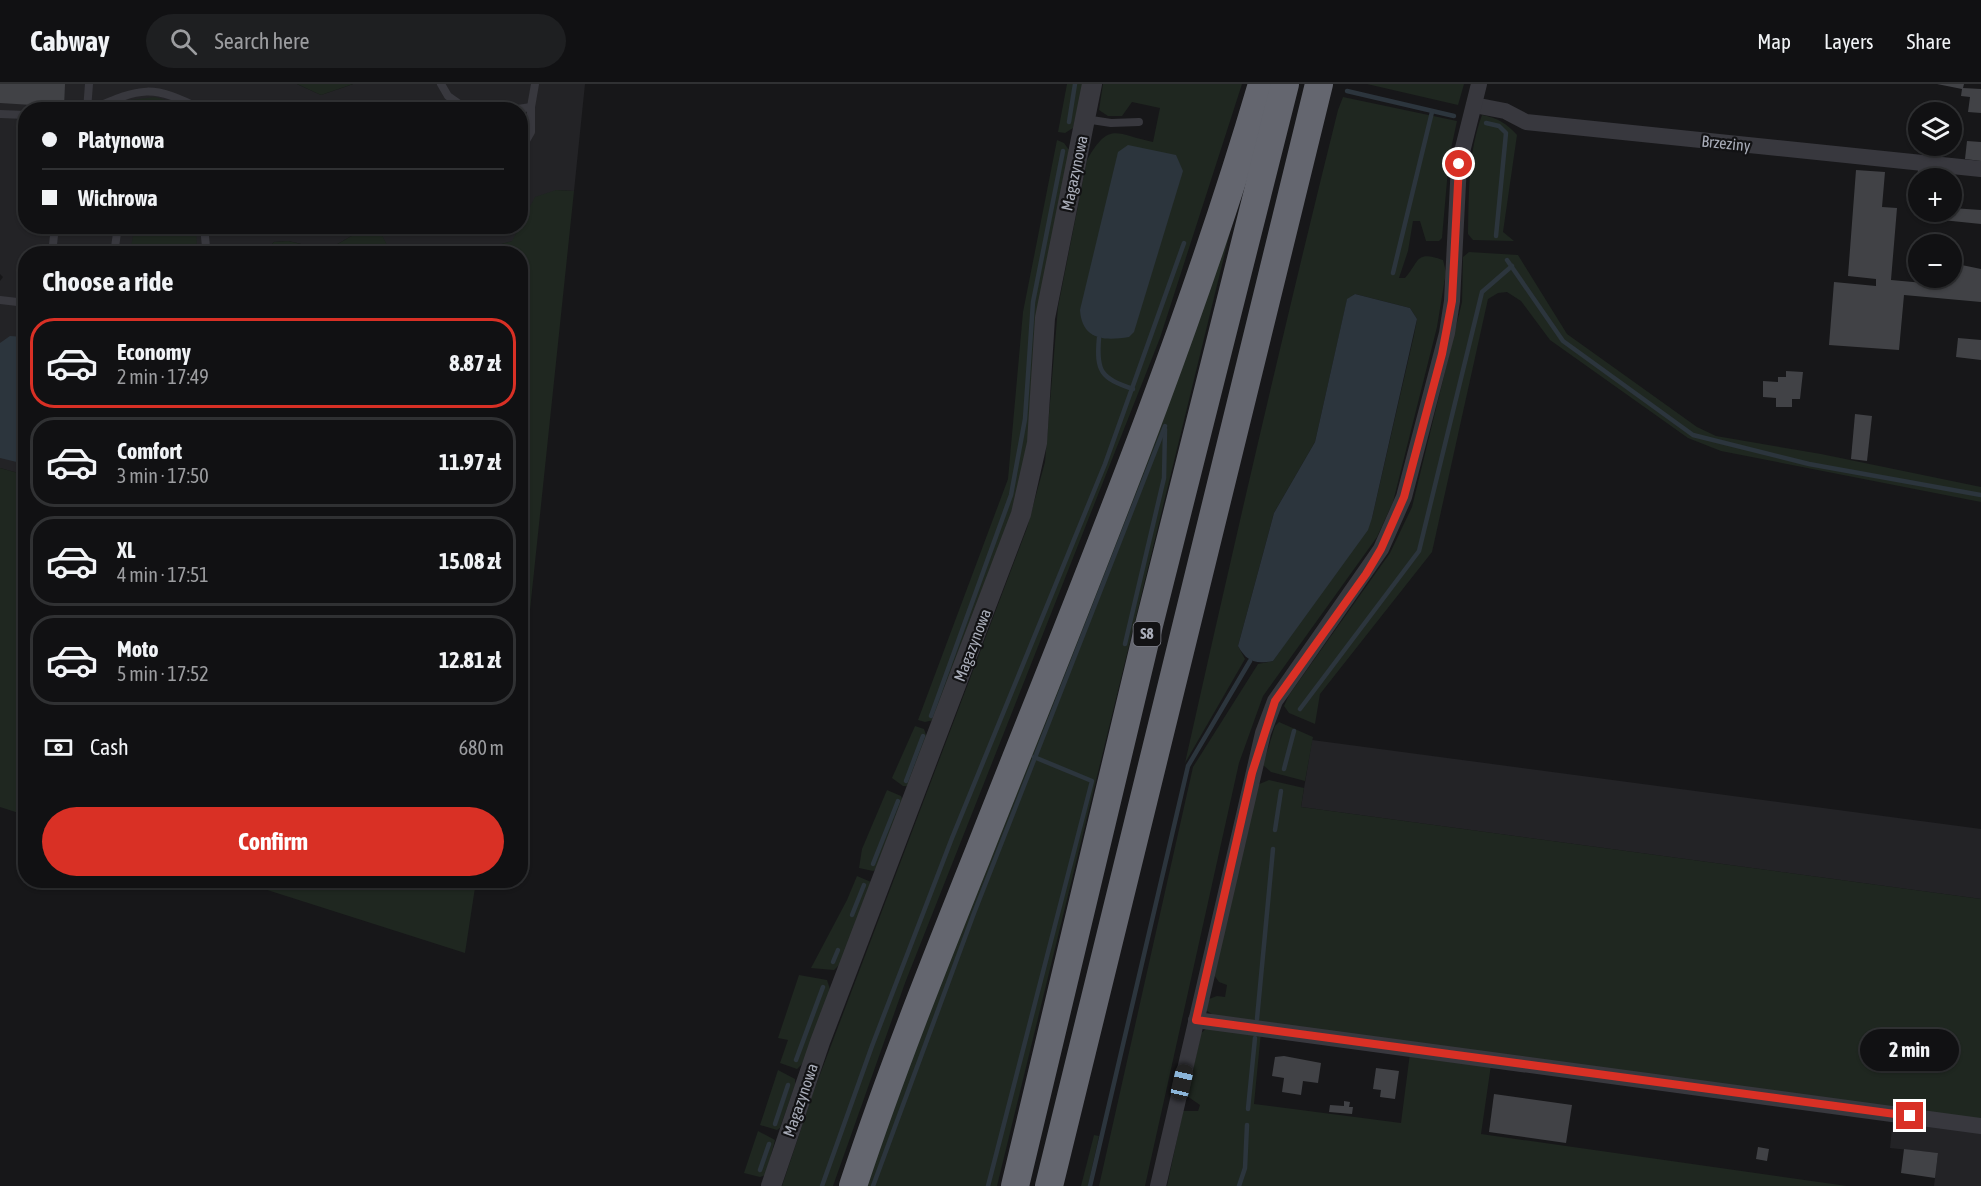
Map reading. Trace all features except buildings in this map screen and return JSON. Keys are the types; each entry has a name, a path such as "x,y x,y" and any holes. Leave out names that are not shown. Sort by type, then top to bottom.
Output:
{"highway":[{"path":"853,1186 912,1019 1140,444 1215,233 1263,84"},
{"name":"S8","path":"1015,1186 1149,625 1285,84"},
{"name":"S8","path":"1049,1186 1319,84"}],"street":[{"name":"Magazynowa","path":"771,1186 824,1031 1021,514 1037,443 1045,318 1092,84"},
{"path":"1158,1186 1252,773 1275,701 1366,574 1381,549 1404,497 1447,333 1452,301 1459,164 1479,84"},
{"name":"Brzeziny","path":"1474,105 1505,111 1526,122 1981,169"},
{"path":"1196,1020 1981,1126"}],"lane":[{"path":"89,84 89,102"},
{"path":"441,84 448,96 457,102"},
{"path":"528,137 531,132 531,107 535,84"},
{"path":"108,102 134,91 152,88 171,92 186,102"},
{"path":"0,114 18,115"},
{"path":"1085,119 1111,123 1139,122"},
{"path":"0,300 18,302"}],"shaded area":[{"path":"0,84 297,84 321,95 353,84 585,84 574,191 556,190 528,219 528,102 18,102 18,234 355,234 330,246 309,246 288,241 274,242 270,246 18,246 18,473 0,468 0,281 3,277 0,274"},
{"path":"297,84 353,84 321,95"},
{"path":"1067,84 1084,84 1073,128 1065,133 1058,132"},
{"path":"1103,84 1242,84 1160,338 905,983 833,1186 782,1186 813,1093 1027,528 1045,462 1058,307 1087,160 1102,139 1115,133 1153,142 1160,108 1132,102 1122,116 1108,116 1099,110"},
{"path":"1367,84 1464,84 1458,105"},
{"path":"155,97 171,102 127,102"},
{"path":"1343,97 1457,121 1449,158 1442,238 1439,241 1426,241 1420,221 1413,221 1408,251 1399,278 1405,278 1416,262 1423,257 1443,260 1446,272 1437,327 1393,502 1377,537 1263,696 1239,763 1145,1186 1099,1186 1193,767 1258,664 1273,661 1372,518 1414,335 1417,319 1410,308 1355,294 1347,300 1315,442 1274,513 1238,646 1245,659 1185,763 1279,354"},
{"path":"1482,115 1501,122 1517,135 1503,232 1514,241 1473,240 1468,234 1472,159"},
{"path":"1057,140 1064,143 1069,150 1024,470 1015,504 934,720 925,722 918,720 1008,479 1023,312"},
{"path":"1128,145 1176,155 1183,171 1134,332 1129,337 1111,339 1090,333 1085,327 1080,310 1118,152"},
{"path":"556,190 574,191 528,629 528,246 495,246 512,241 516,234 528,234 528,210 535,197"},
{"path":"1231,228 997,1186 863,1186"},
{"path":"196,234 197,246 131,246 133,236"},
{"path":"355,234 382,234 388,246 330,246"},
{"path":"381,234 517,234 513,241 496,246 387,246"},
{"path":"288,241 309,246 270,246 274,242"},
{"path":"1469,252 1518,255 1567,334 1697,427 1716,436 1821,454 1981,487 1981,502 1721,451 1688,438 1550,340 1521,301 1507,292 1498,293 1488,299 1432,552 1320,694 1315,724 1289,713 1284,706 1289,695 1390,553 1412,507 1462,302 1463,257"},
{"path":"1355,294 1410,308 1417,319 1372,518 1368,530 1273,661 1252,661 1238,646 1274,513 1315,442 1347,299"},
{"path":"10,336 18,337 18,462 0,458 0,343"},
{"path":"0,468 18,473 18,813 0,807"},
{"path":"1279,722 1313,737 1305,781 1271,772 1263,765 1275,726"},
{"path":"915,726 924,729 927,738 908,786 903,786 892,778"},
{"path":"1312,740 1981,829 1981,899 1301,807"},
{"path":"1269,780 1304,788 1301,807 1981,899 1981,1122 1213,1015 1206,1010 1209,999 1217,996 1225,997 1227,985 1219,982 1214,975 1257,785"},
{"path":"887,790 901,796 903,801 877,869 873,871 859,868 862,849"},
{"path":"857,876 871,882 840,964 834,970 811,968 847,900"},
{"path":"261,888 475,888 465,953"},
{"path":"799,975 827,980 831,992 804,1062 797,1069 780,1063 788,1040 778,1038"},
{"path":"1206,1029 1261,1032 1254,1104 1401,1123 1410,1053 1491,1065 1481,1134 1847,1186 1167,1186 1183,1111 1198,1111 1200,1105 1187,1096 1201,1033"},
{"path":"778,1070 795,1079 795,1085 780,1128 777,1130 760,1125"},
{"path":"1893,1118 1981,1130 1981,1186 1934,1186 1938,1153 1890,1148"},
{"path":"758,1131 775,1140 766,1175 760,1177 744,1173"},
{"path":"1094,1135 1099,1136 1088,1186 1081,1186"}],"waterway":[{"path":"1069,122 1075,84"},
{"path":"1347,91 1454,116"},
{"path":"1393,273 1432,112"},
{"path":"1486,123 1499,126 1506,133 1496,236"},
{"path":"931,716 1011,495 1025,419 1033,302 1063,151"},
{"path":"822,1186 872,1046 952,838 1105,464 1184,243"},
{"path":"1507,260 1563,341 1693,435 1809,464 1981,495"},
{"path":"1300,709 1419,551 1482,292 1512,266"},
{"path":"1099,338 1099,359 1103,372 1114,381 1133,389"},
{"path":"873,1186 974,913 1165,426"},
{"path":"1125,644 1164,478 1165,429"},
{"path":"1090,1186 1188,766 1250,661"},
{"path":"1284,769 1294,731"},
{"path":"906,781 923,736"},
{"path":"988,1186 1092,781 1034,757"},
{"path":"1275,830 1281,791"},
{"path":"873,864 898,801"},
{"path":"1257,1019 1273,849"},
{"path":"852,915 864,885"},
{"path":"833,962 838,950"},
{"path":"796,1060 823,987"},
{"path":"1248,1109 1255,1038"},
{"path":"775,1124 788,1085"},
{"path":"1239,1186 1245,1168 1247,1125"},
{"path":"760,1170 769,1144"}],"route":[{"path":"1459,164 1452,301 1447,333 1404,497 1381,549 1366,574 1275,701 1252,773 1196,1020 1910,1116"}]}
